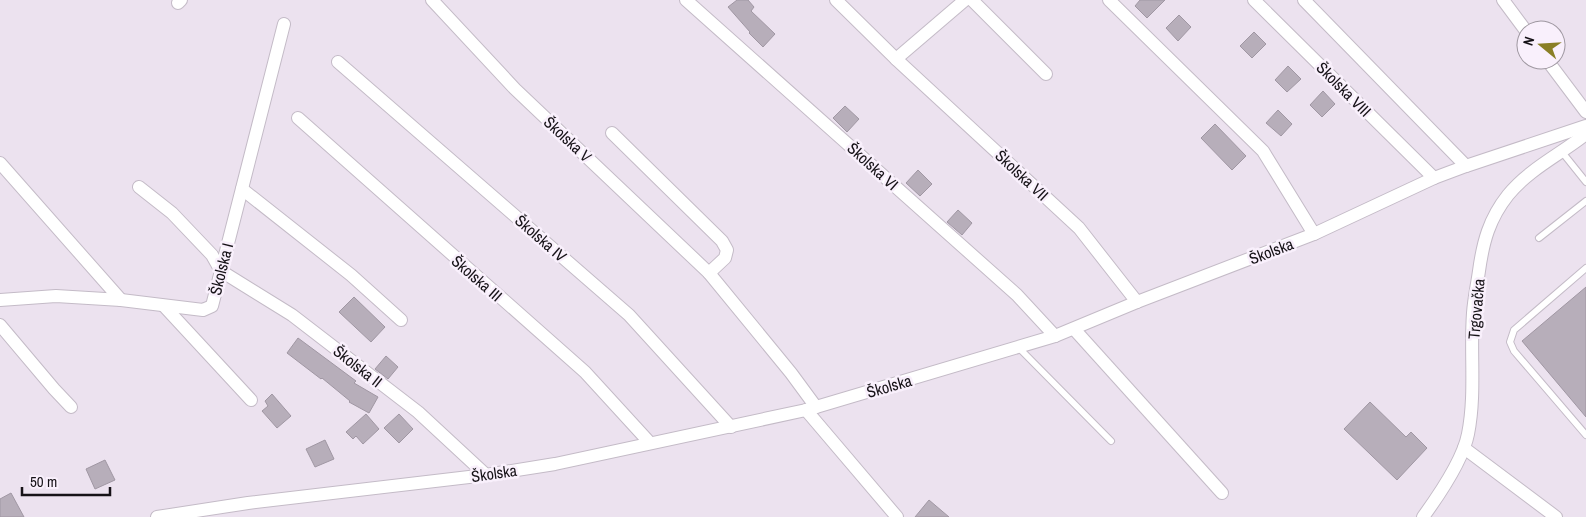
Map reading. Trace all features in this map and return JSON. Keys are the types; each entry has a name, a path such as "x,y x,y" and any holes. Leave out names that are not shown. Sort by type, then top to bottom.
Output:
{"street":[{"name":"Školska V","path":"432,0 515,89 709,273 791,373 811,409 897,517"},
{"name":"Školska VI","path":"686,0 1017,295 1055,336"},
{"name":"Školska VII","path":"836,0 896,59 1079,228 1137,302"},
{"path":"896,59 965,0"},
{"path":"972,0 1046,74"},
{"path":"1109,0 1263,151 1314,234"},
{"name":"Školska VIII","path":"1254,0 1434,178"},
{"path":"1304,0 1466,166"},
{"path":"1503,0 1518,20"},
{"name":"Školska I","path":"0,300 56,296 121,300 203,310 212,306 284,24"},
{"name":"Školska IV","path":"338,62 629,315 731,427"},
{"path":"1554,70 1586,112"},
{"name":"Školska III","path":"298,118 585,372 650,443"},
{"name":"Školska","path":"158,517 248,503 486,475 555,464 811,409 1055,336 1137,302 1314,234 1434,178 1586,126"},
{"path":"612,132 722,241 727,250 725,258 709,273"},
{"name":"Trgovačka","path":"1423,517 1436,499 1464,448 1468,434 1471,408 1473,312 1483,242 1492,219 1509,194 1530,175 1586,134"},
{"path":"0,163 121,300"},
{"path":"138,187 172,212 212,255 221,271"},
{"path":"242,189 351,275 401,320"},
{"name":"Školska II","path":"221,271 292,315 418,412 486,475"},
{"path":"164,306 251,400"},
{"path":"0,325 71,407"},
{"path":"1074,329 1222,493"},
{"path":"1464,448 1556,517"}],"lane":[{"path":"1562,152 1586,182"},
{"path":"1539,238 1586,201"},
{"path":"1586,268 1514,330 1510,342 1514,351 1586,434"},
{"path":"1018,348 1111,441"}],"building":[{"path":"737,0 748,0 754,7 751,11 775,34 763,47 728,7"},
{"path":"1140,0 1165,0 1147,18 1135,6"},
{"path":"1179,15 1191,27 1178,41 1166,28"},
{"path":"1254,32 1266,44 1252,58 1240,46"},
{"path":"1288,66 1301,79 1287,92 1275,80"},
{"path":"1323,91 1335,104 1322,117 1310,105"},
{"path":"845,106 859,119 847,132 833,118"},
{"path":"1278,110 1292,124 1281,136 1266,123"},
{"path":"1215,124 1246,156 1232,170 1201,138"},
{"path":"918,170 932,184 920,196 906,183"},
{"path":"958,210 972,223 962,235 947,222"},
{"path":"1586,287 1586,417 1522,341"},
{"path":"354,297 385,327 371,342 339,312"},
{"path":"298,338 356,381 354,383 378,397 369,413 349,402 322,378 287,353"},
{"path":"386,356 398,367 388,379 375,369"},
{"path":"272,394 291,416 277,428 262,411 268,406 265,401"},
{"path":"1370,402 1406,437 1411,432 1427,448 1397,480 1344,429"},
{"path":"366,414 379,429 363,444 356,436 353,439 346,432"},
{"path":"399,414 413,429 399,443 384,428"},
{"path":"325,440 334,459 315,467 306,449"},
{"path":"105,460 115,480 95,489 86,469"},
{"path":"11,493 24,517 0,517 0,499"},
{"path":"929,500 949,517 915,517"}]}
